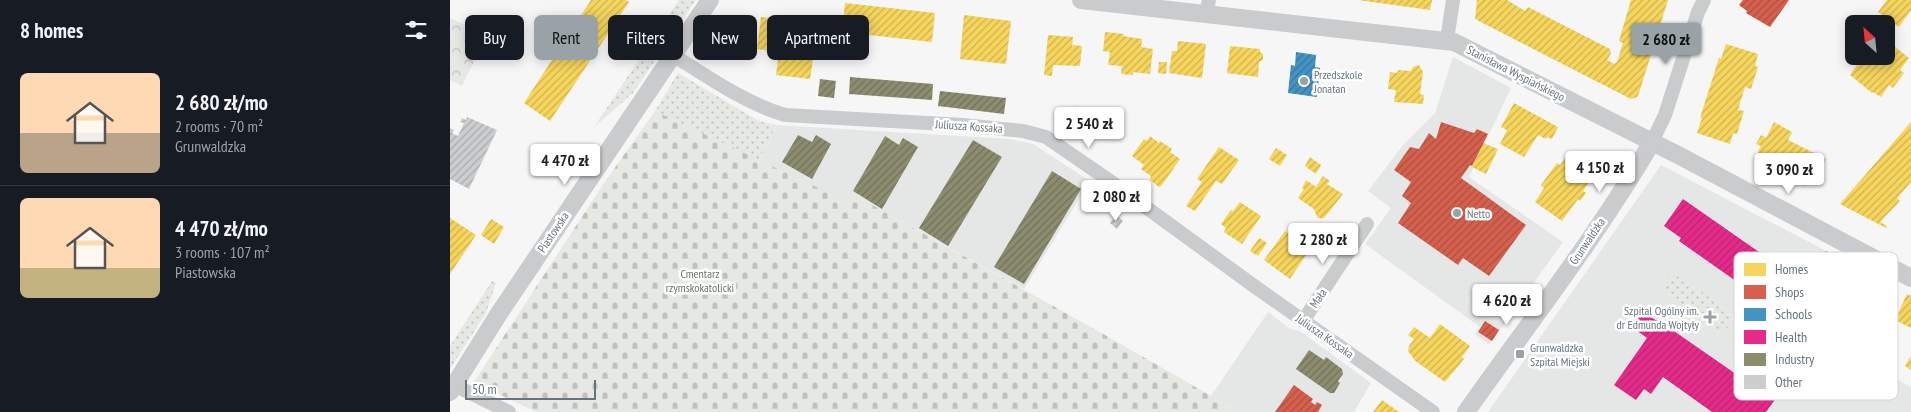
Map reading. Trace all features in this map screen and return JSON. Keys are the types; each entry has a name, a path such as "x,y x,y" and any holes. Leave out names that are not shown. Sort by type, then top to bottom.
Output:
{"street":[{"name":"Piastowska","path":"683,40 710,0"},
{"name":"Stanisława Wyspiańskiego","path":"1081,0 1207,7 1447,40 1465,47 1652,142 1861,252"},
{"path":"1447,40 1453,0"},
{"name":"Grunwaldzka","path":"1466,412 1575,259 1652,142 1665,114 1698,12 1704,0"},
{"name":"Piastowska","path":"452,388 503,307 670,60"},
{"name":"Juliusza Kossaka","path":"681,60 747,99 768,110 785,115 963,125 1023,131 1046,137 1433,412"},
{"name":"Mała","path":"1303,321 1367,224"},
{"name":"Stanisława Wyspiańskiego","path":"1898,271 1911,278"},
{"path":"452,388 509,412"}],"shaded area":[{"path":"1453,57 1511,88 1469,177 1563,242 1520,302 1517,301 1508,314 1510,316 1489,345 1475,334 1480,327 1365,244 1391,208 1368,191 1404,144 1435,113"},
{"path":"777,125 1010,139 1033,144 1090,181 1024,289 851,193 846,202 758,161"},
{"name":"Szpital Ogólny im. dr Edmunda Wojtyły","path":"1661,165 1828,252 1734,252 1734,400 1898,400 1898,380 1911,387 1911,412 1488,412"},
{"path":"1268,312 1290,329 1300,331 1371,383 1354,412 1239,412 1211,396"}],"green space":[{"path":"679,0 696,0 683,19 683,15 669,15"},
{"path":"450,18 465,25 465,60 475,60 462,86 450,80"},
{"path":"639,60 655,60 633,93 594,127"},
{"path":"678,73 759,121 777,125 758,161 655,111"},
{"name":"Cmentarz rzymskokatolicki","path":"655,111 846,201 851,193 1239,412 536,412 474,382 602,186"},
{"path":"1673,276 1680,277 1727,309 1730,320 1726,330 1716,330 1668,296 1663,288 1664,284 1666,279"},
{"path":"492,281 496,283 486,313 450,369 450,346"}],"building: Homes":[{"path":"591,0 626,0 629,2 620,15 608,15 608,34 598,49 598,15 581,15"},
{"path":"1358,0 1432,0 1430,10"},
{"path":"1477,0 1507,0 1525,11 1528,7 1610,49 1611,53 1607,60 1614,64 1617,62 1623,43 1619,41 1631,0 1668,0 1639,93 1637,97 1631,99 1475,19"},
{"path":"1887,0 1911,0 1911,10 1899,27 1895,24 1895,15 1882,15 1878,12"},
{"path":"845,3 935,13 932,42 869,35 869,15 844,15"},
{"path":"964,15 1011,21 1006,64 960,59"},
{"path":"761,17 767,18 767,50 757,49"},
{"path":"1105,32 1124,34 1123,36 1142,39 1141,47 1153,49 1150,74 1133,72 1133,75 1121,74 1122,66 1108,65 1110,52 1103,51"},
{"path":"1048,35 1073,37 1072,48 1073,45 1082,46 1080,66 1053,65 1052,76 1044,75"},
{"path":"1178,41 1206,44 1202,78 1169,73 1172,51 1177,51"},
{"path":"1726,44 1758,54 1755,66 1758,67 1751,89 1745,87 1738,110 1744,111 1737,134 1733,133 1730,144 1697,133 1719,58 1721,59"},
{"path":"1230,46 1260,49 1260,52 1263,54 1263,60 1259,62 1258,77 1227,73"},
{"path":"1895,47 1909,58 1900,70 1904,73 1893,88 1889,85 1881,97 1872,93 1850,75 1857,65 1895,65"},
{"path":"552,60 590,60 550,121 524,103"},
{"path":"778,60 813,60 810,79 776,75"},
{"path":"1159,62 1167,62 1166,74 1158,73"},
{"path":"1419,65 1423,72 1420,94 1424,95 1423,104 1394,102 1396,90 1388,89 1390,72 1397,73 1398,70 1411,71 1413,67"},
{"path":"1514,103 1558,127 1552,139 1547,137 1546,139 1538,135 1524,157 1500,144 1507,130 1501,127"},
{"path":"1077,106 1082,112 1074,119 1069,113"},
{"path":"1774,122 1792,132 1788,140 1826,159 1818,174 1812,171 1804,186 1782,174 1778,176 1772,173 1770,169 1754,160 1761,146 1756,144 1761,135 1766,138"},
{"path":"1911,122 1911,182 1897,198 1900,201 1880,222 1887,226 1886,228 1840,204"},
{"path":"1150,136 1172,149 1170,152 1180,159 1159,187 1150,180 1151,176 1141,169 1144,165 1132,156 1144,139 1147,141"},
{"path":"1483,143 1498,149 1486,174 1472,167"},
{"path":"1219,147 1239,160 1222,184 1216,181 1195,211 1186,206 1202,182 1197,179"},
{"path":"1276,148 1287,155 1280,166 1269,159"},
{"path":"1570,152 1597,170 1583,191 1586,193 1580,201 1578,199 1562,221 1535,202 1544,188 1541,185 1557,163 1560,165"},
{"path":"1310,157 1321,165 1316,174 1305,166"},
{"path":"1323,176 1330,181 1327,184 1343,194 1322,219 1317,217 1314,209 1298,198 1304,189 1302,188 1306,180 1316,187"},
{"path":"1240,202 1261,216 1242,244 1224,232 1226,228 1221,224 1231,210 1233,211"},
{"path":"450,218 476,235 450,274"},
{"path":"491,219 504,227 494,244 481,235"},
{"path":"1285,231 1310,249 1290,279 1264,260"},
{"path":"1259,238 1267,243 1258,256 1250,251"},
{"path":"1907,294 1911,296 1911,328 1898,322 1898,314"},
{"path":"1440,324 1470,346 1462,357 1464,359 1445,382 1414,360 1408,351 1414,339 1408,335 1414,327 1430,338"},
{"path":"1911,356 1911,370 1905,366"},
{"path":"1382,400 1399,412 1373,412"}],"building: Shops":[{"path":"1743,0 1789,0 1770,27 1746,13 1747,11 1739,5"},
{"name":"Netto","path":"1441,122 1474,133 1477,129 1488,134 1472,166 1470,165 1461,178 1526,225 1489,276 1463,258 1458,265 1398,223 1411,203 1402,196 1411,182 1394,170 1410,147 1419,149 1429,133 1436,139"},
{"path":"1485,321 1499,330 1492,341 1478,332"},
{"path":"1294,385 1313,399 1311,402 1315,405 1317,402 1322,405 1318,412 1275,412"}],"building: Schools":[{"name":"Przedszkole Jonatan","path":"1296,52 1316,55 1315,67 1320,68 1317,97 1288,93 1291,65 1295,66"}],"building: Health":[{"path":"1683,199 1759,252 1734,252 1734,280 1679,241 1681,238 1664,226"},
{"path":"1643,312 1658,320 1734,373 1734,400 1775,400 1766,412 1712,412 1663,377 1651,394 1644,389 1636,400 1614,385 1647,338 1632,327"}],"building: Industry":[{"path":"850,77 933,84 932,100 849,94"},
{"path":"820,79 836,81 834,98 818,96"},
{"path":"940,91 1006,98 1004,114 938,106"},
{"path":"798,135 812,142 816,135 831,144 812,179 782,162"},
{"path":"885,136 899,145 903,138 918,147 882,209 853,191"},
{"path":"973,140 1002,157 948,246 919,228"},
{"path":"1052,171 1081,189 1024,284 994,267"},
{"path":"1309,350 1324,360 1326,357 1342,369 1343,374 1338,381 1340,383 1334,393 1330,393 1296,369"}],"building: Other":[{"path":"467,117 497,130 469,189 450,179 450,128 454,130 452,133 458,136 464,123 460,122 462,118 466,120"},
{"path":"1116,215 1123,221 1117,229 1110,223"},
{"path":"1516,304 1519,306 1513,315 1510,313"}],"place":[{"name":"Przedszkole Jonatan","path":"1304,81"},
{"name":"Netto","path":"1457,213"},
{"name":"Szpital Ogólny im. dr Edmunda Wojtyły","path":"1710,317"},
{"name":"Grunwaldzka Szpital Miejski","path":"1520,354"}]}
